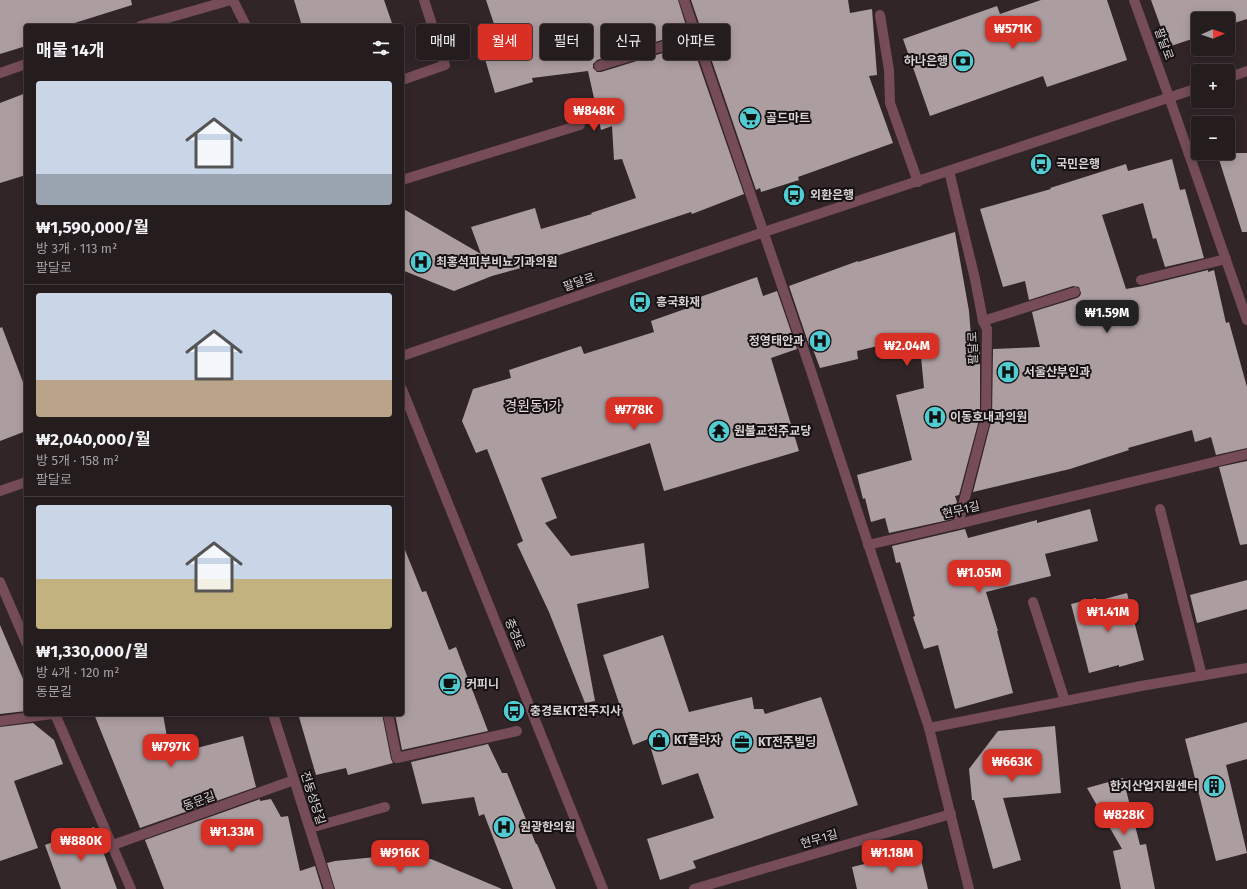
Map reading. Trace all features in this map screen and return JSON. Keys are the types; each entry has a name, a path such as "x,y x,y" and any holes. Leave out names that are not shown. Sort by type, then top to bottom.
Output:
{"street":[{"path":"147,24 232,0 245,24"},
{"path":"404,79 445,65 424,0"},
{"path":"684,0 692,24"},
{"name":"팔달로","path":"1134,0 1247,320"},
{"path":"880,15 889,70 890,103 918,182"},
{"path":"599,66 663,46"},
{"path":"704,60 810,368 929,728 969,889"},
{"path":"0,73 24,65"},
{"path":"1235,75 1247,71"},
{"name":"팔달로","path":"404,355 764,232 1191,90"},
{"path":"404,179 580,125"},
{"name":"팔달로","path":"949,171 975,279 983,320 987,329 986,417 958,524"},
{"path":"1141,280 1226,259"},
{"path":"983,320 1075,292"},
{"name":"충경로","path":"404,394 603,889"},
{"name":"현무1길","path":"868,545 1247,454"},
{"path":"0,491 24,483"},
{"path":"1160,509 1202,676"},
{"path":"0,582 24,637"},
{"path":"1033,602 1065,701"},
{"path":"929,728 1141,686 1247,668"},
{"path":"0,721 37,716"},
{"path":"57,716 131,889"},
{"name":"전동성당길","path":"274,716 329,889"},
{"path":"388,716 397,758 517,731"},
{"name":"동문길","path":"113,845 294,780"},
{"path":"310,828 386,807"},
{"name":"현무1길","path":"696,889 951,814"}],"building":[{"path":"0,0 131,0 132,5 71,24 24,24 24,47 0,54"},
{"path":"294,0 384,0 392,24 301,24"},
{"path":"486,0 678,0 686,24 663,24 663,40 655,42 655,24 601,24 601,59 593,64 593,68 597,72 601,72 640,60 655,60 655,55 663,53 663,60 698,60 744,194 692,214 691,212 550,258 550,260 492,276 454,291 404,271 404,209 481,254 471,227 535,208 541,229 592,214 591,213 636,198 622,159 614,160 612,126 601,130 588,71 532,78 533,82 495,93 485,60 532,60 532,24 494,24"},
{"path":"691,0 848,0 850,13 872,9 877,75 869,76 893,143 798,177 799,180 761,192 760,188 756,190 712,60 730,60 730,24 699,24"},
{"path":"1041,0 1107,0 1127,60 1047,87 1043,76 930,116 903,39 997,6 1000,14"},
{"path":"1151,0 1247,0 1247,19 1235,23 1235,12 1191,12 1191,39 1168,47"},
{"path":"24,94 24,176 0,183 0,103"},
{"path":"1235,153 1247,153 1247,232 1242,232 1219,160 1235,160"},
{"path":"1172,159 1180,190 1185,189 1204,258 1165,267 1156,238 1153,239 1143,203 1102,215 1126,289 1208,270 1208,272 1214,270 1226,323 1229,322 1247,387 1247,448 1216,455 1211,437 1195,442 1192,430 1128,448 1129,450 1070,469 973,492 992,418 993,349 1040,347 1032,312 1077,298 1081,293 1079,287 1073,286 1029,300 1025,281 1003,287 980,209 1051,189 1050,188 1126,164 1128,171"},
{"path":"955,232 969,311 972,349 980,349 980,416 959,495 955,496 957,502 953,519 889,533 885,518 871,522 857,475 912,460 896,395 924,388 919,336 857,351 858,359 820,368 811,344 809,345 789,286 858,261"},
{"path":"757,277 763,296 777,291 797,349 771,358 799,451 664,491 650,443 541,478 557,518 545,523 571,556 644,543 649,588 577,604 595,701 585,703 549,612 517,544 523,541 487,449 476,453 462,421 473,389 511,378 509,370 581,346 584,354 654,332 651,321 702,303 700,297"},
{"path":"2,327 24,385 24,432 0,441 0,328"},
{"path":"1247,461 1247,544 1240,545 1219,467"},
{"path":"1090,509 1098,541 1045,554 1051,576 986,592 998,631 1013,693 955,709 938,645 924,649 913,617 915,616 900,562 896,563 892,546 965,529 968,538 1037,520 1037,523"},
{"path":"404,547 422,592 426,591 449,650 456,647 488,731 402,750 395,716 404,716"},
{"path":"1247,580 1247,609 1197,623 1190,595"},
{"path":"1127,593 1144,660 1089,673 1071,604 1096,598 1097,601"},
{"path":"0,625 24,681 24,711 0,714"},
{"name":"KT전주빌딩","path":"663,635 689,712 752,697 754,709 763,709 765,714 821,697 858,805 693,861 696,868 660,880 647,839 714,818 698,773 662,785 648,739 633,745 603,655"},
{"path":"95,716 163,716 169,749 188,747 189,750 243,736 256,787 140,828"},
{"path":"382,716 393,763 348,775 346,768 316,775 299,717"},
{"name":"한지산업지원센터","path":"1247,722 1247,759 1226,765 1247,853 1216,861 1185,739"},
{"path":"33,723 54,740 63,764 14,781 38,848 0,861 0,727"},
{"path":"1055,726 1061,793 1003,798 1021,860 993,869 974,800 972,800 969,769 998,731"},
{"path":"488,744 502,773 507,773 556,889 513,889 484,814 479,816 474,797 422,804 411,762"},
{"path":"1123,778 1140,845 1146,844 1155,889 1121,889 1113,851 1122,849 1087,788"},
{"path":"260,799 260,801 271,799 281,817 288,816 300,871 315,866 322,889 164,889 145,840"},
{"path":"94,827 117,889 61,889 45,845"},
{"path":"919,851 928,889 857,889 852,867"},
{"path":"414,852 416,860 431,859 502,889 335,889 327,863"}],"place":[{"name":"하나은행","path":"963,61"},
{"name":"골드마트","path":"750,118"},
{"name":"국민은행","path":"1041,164"},
{"name":"외환은행","path":"794,195"},
{"name":"최홍석피부비뇨기과의원","path":"421,262"},
{"name":"흥국화재","path":"640,302"},
{"name":"정영태안과","path":"820,341"},
{"name":"서울산부인과","path":"1008,372"},
{"name":"이동호내과의원","path":"935,417"},
{"name":"원불교전주교당","path":"719,431"},
{"name":"커피니","path":"450,684"},
{"name":"충경로KT전주지사","path":"514,711"},
{"name":"KT플라자","path":"659,740"},
{"name":"KT전주빌딩","path":"742,742"},
{"name":"한지산업지원센터","path":"1214,786"},
{"name":"원광한의원","path":"504,827"}],"district":[{"name":"경원동1가","path":"533,406"}]}
